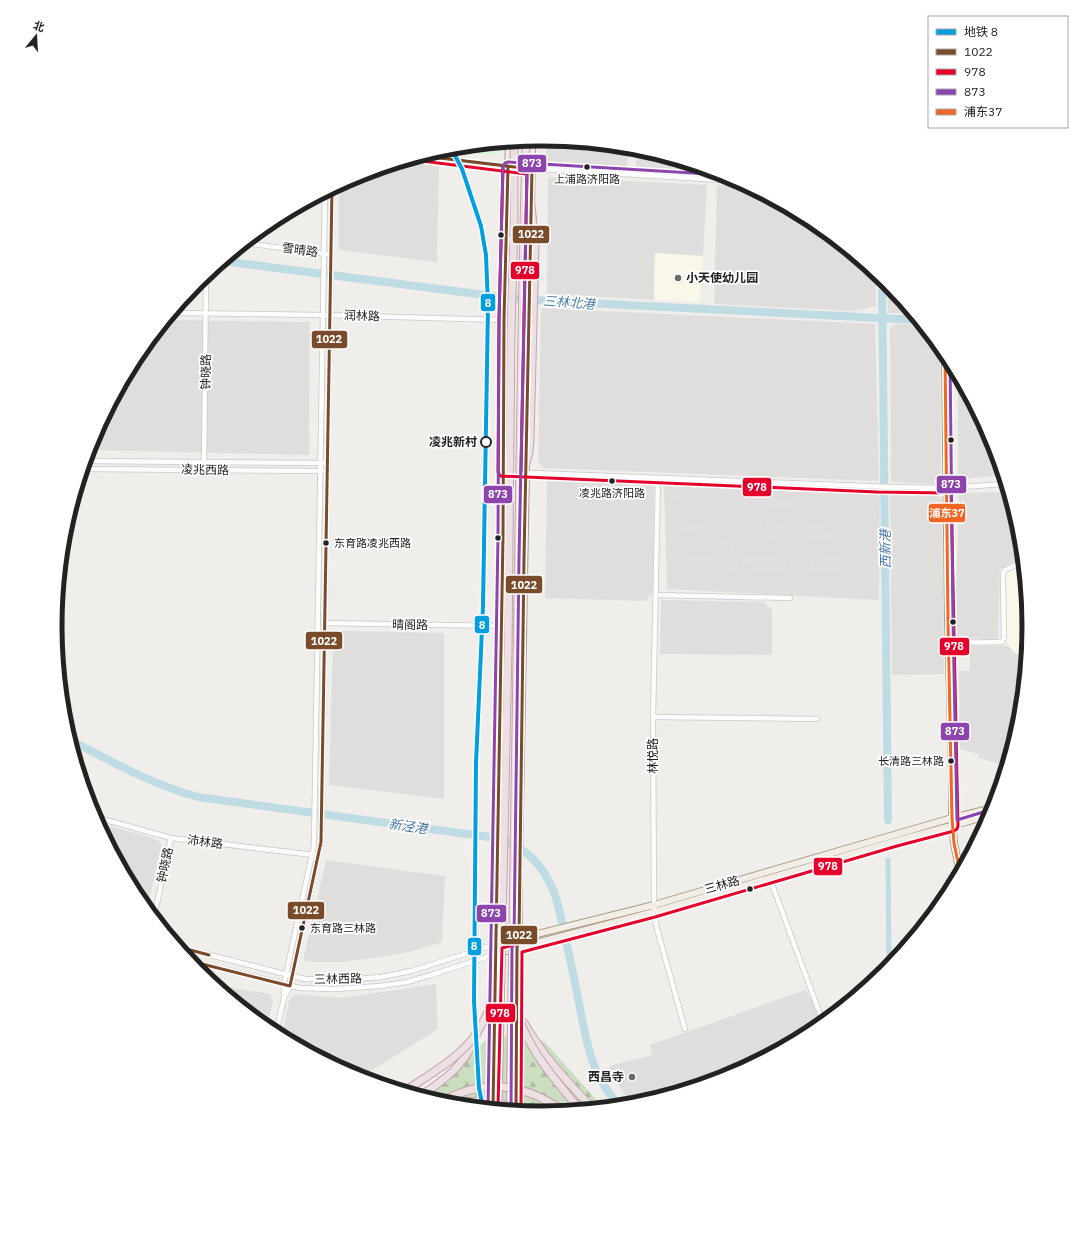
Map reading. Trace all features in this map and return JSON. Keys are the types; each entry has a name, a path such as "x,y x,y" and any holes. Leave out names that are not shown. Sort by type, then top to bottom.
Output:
{"highway":[{"path":"498,1104 508,657 514,147"},
{"path":"510,1105 526,147"},
{"path":"520,486 530,440 535,245 531,205"},
{"path":"507,239 503,259 504,284 501,437 509,487"},
{"path":"426,1092 452,1074 464,1060 488,1013 501,978"},
{"path":"511,987 525,1034 549,1071 576,1105"},
{"path":"518,1013 534,1041 544,1054 588,1104"},
{"path":"410,1088 465,1047 478,1032"},
{"path":"450,1097 472,1089 489,1086 506,1087 535,1094 555,1106"},
{"path":"475,1101 500,1104"}],"main road":[{"path":"516,1105 517,948 519,939 532,146"},
{"path":"507,239 509,147"},
{"path":"492,1103 497,944 497,864 502,626 504,284"},
{"path":"945,366 948,643 952,818 954,843 958,865"},
{"name":"三林路","path":"497,944 654,905 882,838 985,810"},
{"name":"三林路","path":"496,954 654,912 896,841 981,818"}],"street":[{"path":"436,158 508,168 718,180"},
{"path":"284,998 290,986 321,842 332,195"},
{"path":"277,1027 284,998 286,974 314,845 325,199"},
{"name":"雪晴路","path":"252,243 331,256"},
{"name":"钟晓路","path":"204,470 206,284"},
{"name":"润林路","path":"179,312 504,320"},
{"name":"凌兆西路","path":"91,461 327,463"},
{"name":"凌兆西路","path":"89,468 327,471"},
{"path":"503,472 877,487 946,488 1001,484"},
{"name":"林悦路","path":"658,478 653,717 654,912 656,925 685,1030"},
{"path":"948,643 1000,643 1003,640 1003,575 1005,570 1018,564"},
{"path":"656,595 790,598"},
{"name":"晴阁路","path":"318,623 502,626"},
{"path":"653,717 817,719"},
{"name":"沛林路","path":"103,819 171,838 318,856"},
{"name":"钟晓路","path":"155,910 171,838"},
{"path":"770,878 821,1016"},
{"name":"三林西路","path":"188,950 305,979 344,980 381,977 418,969 497,944"},
{"name":"三林西路","path":"202,964 300,988 335,989 380,986 431,975 496,954"}],"shaded area":[{"path":"546,146 573,147 628,154 627,168 545,163"},
{"path":"637,155 698,172 636,168"},
{"path":"424,161 439,163 437,262 339,250 339,192 388,171 418,162"},
{"path":"548,177 707,185 703,256 655,253 654,300 547,294"},
{"path":"717,185 732,186 782,210 834,245 875,282 876,306 855,311 714,304"},
{"name":"小天使幼儿园","path":"655,253 703,256 700,302 654,300"},
{"path":"888,294 906,313 888,313"},
{"path":"541,308 875,324 879,481 544,468 538,462"},
{"path":"173,320 310,322 309,455 96,450 126,386 143,359"},
{"path":"897,324 915,325 940,358 941,480 935,484 891,482 890,327"},
{"path":"958,386 985,442 998,476 964,479 958,474"},
{"path":"547,478 651,482 654,488 653,592 646,601 545,598"},
{"path":"664,483 874,491 880,497 879,600 667,589"},
{"path":"672,489 685,490 685,501 671,501"},
{"path":"1003,492 1006,502 1018,560 1000,569 998,639 958,638 955,630 959,493"},
{"path":"890,494 937,494 942,500 944,674 892,675"},
{"path":"766,498 791,500 790,508 780,507 779,511 765,509"},
{"path":"682,521 695,522 695,526 703,526 703,535 675,533 676,523 681,523"},
{"path":"766,521 779,522 778,525 783,526 782,535 778,535 777,540 764,538"},
{"path":"805,522 822,523 821,532 833,533 832,542 807,540 808,536 803,536"},
{"path":"838,528 852,528 852,532 859,532 859,535 849,535 848,542 843,542 843,534 838,534"},
{"path":"730,538 730,541 733,540 734,555 724,553 722,539"},
{"path":"677,551 689,552 689,555 716,557 715,569 676,566"},
{"path":"743,557 787,559 786,573 754,571 754,566 742,565"},
{"path":"826,558 840,558 840,562 844,562 844,571 809,571 810,560 825,560"},
{"path":"721,560 740,562 739,570 720,569"},
{"path":"1018,568 1022,626 1021,656 1014,652 1006,640 1004,574"},
{"path":"661,600 764,602 772,610 772,655 660,654"},
{"path":"343,631 444,633 444,799 329,785 333,642 336,635"},
{"path":"970,646 1009,646 1014,652 1021,656 1015,710 1012,710 1013,721 1002,765 979,758 978,754 960,749 959,671 970,671"},
{"path":"106,825 153,838 160,842 161,846 149,901 126,866"},
{"path":"326,860 445,876 442,942 409,952 380,957 343,962 303,961"},
{"path":"436,984 438,1029 368,1073 302,1042 283,1030 289,1001 294,994 342,998"},
{"path":"224,985 270,994 273,1002 269,1020"},
{"path":"805,990 823,1015 782,1042 726,1069 696,1081 649,1094 642,1078 654,1066 650,1045"},
{"name":"西昌寺","path":"652,1055 654,1066 642,1078 649,1094 628,1098 616,1082 609,1066"}],"green space":[{"path":"498,148 498,156 467,152"},
{"path":"491,1035 544,1041 599,1103 542,1106 511,1105 479,1102 420,1091 451,1073"}],"waterway":[{"name":"三林北港","path":"230,262 493,296 547,301 911,320"},
{"name":"西新港","path":"882,288 888,820"},
{"name":"新泾港","path":"76,743 148,779 198,797 489,837 508,842 525,852 545,874 554,891 590,1052 601,1080 615,1100"},
{"path":"888,860 889,957"}],"metro line":[{"name":"8","path":"454,154 462,169 481,226 486,255 488,306 483,606 476,763 474,1001 479,1088 482,1102"}],"transit line":[{"name":"1022","path":"437,158 532,169 524,558 519,939 517,948 516,1105"},
{"name":"978","path":"422,161 527,174 521,472"},
{"name":"873","path":"488,1103 498,537 499,320 503,166 508,162 702,174"},
{"name":"978","path":"503,167 499,320 498,472 500,476 877,492 946,493"},
{"name":"1022","path":"493,1103 503,537 504,320 508,167"},
{"name":"873","path":"511,1105 512,948 514,938 519,558 527,169"},
{"name":"1022","path":"202,964 290,986 321,842 332,195"},
{"name":"浦东37","path":"945,366 952,818 954,843 959,865"},
{"name":"873","path":"950,374 957,820 984,812"},
{"name":"978","path":"521,1105 522,952 655,917 957,829 951,488"},
{"name":"978","path":"498,1104 502,948 531,941"},
{"name":"1022","path":"188,949 209,955"}],"place":[{"name":"上浦路济阳路","path":"587,167"},
{"name":"小天使幼儿园","path":"678,278"},
{"name":"凌兆新村","path":"486,442"},
{"name":"凌兆路济阳路","path":"612,481"},
{"name":"东育路凌兆西路","path":"326,543"},
{"name":"长清路三林路","path":"951,761"},
{"name":"东育路三林路","path":"302,928"},
{"name":"西昌寺","path":"632,1077"}]}
